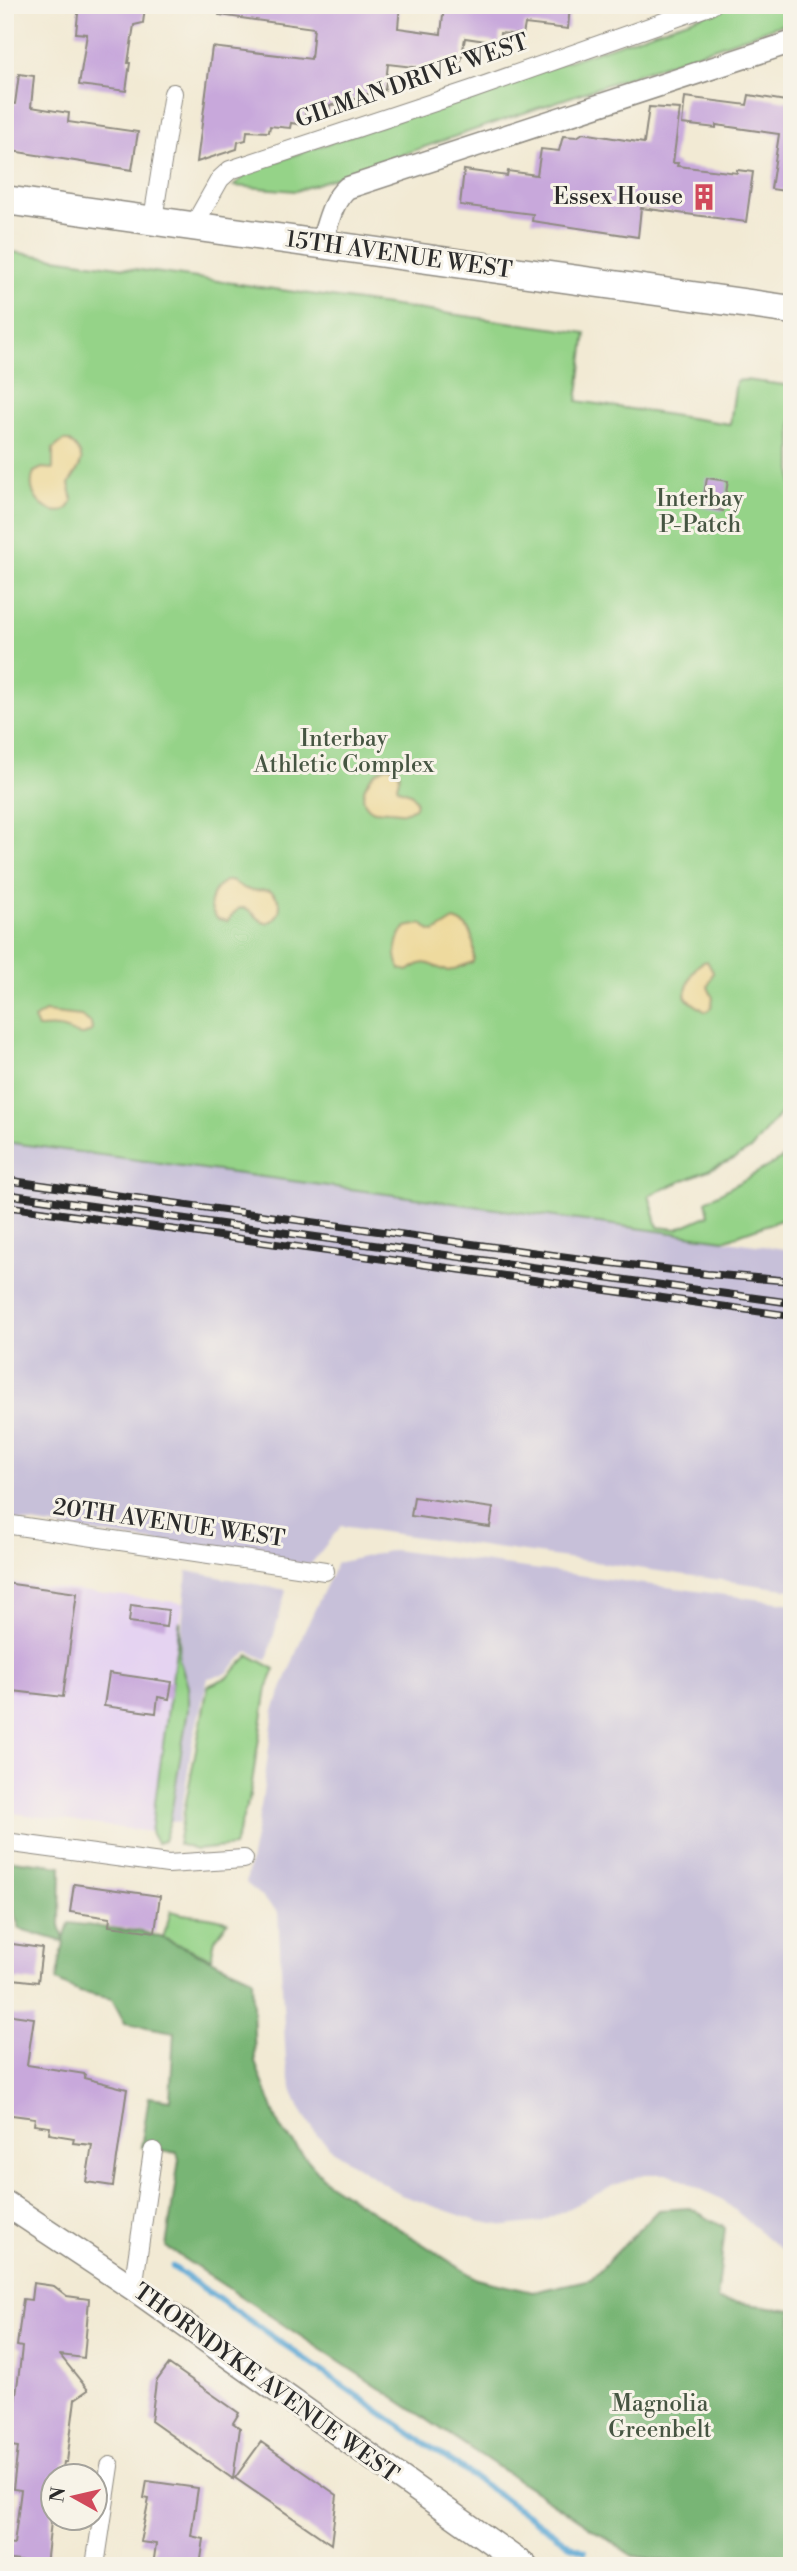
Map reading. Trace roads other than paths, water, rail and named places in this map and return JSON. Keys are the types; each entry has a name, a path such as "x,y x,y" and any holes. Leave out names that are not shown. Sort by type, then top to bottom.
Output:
{"main road":[{"name":"15TH AVENUE WEST","path":"5,200 792,310"},
{"name":"THORNDYKE AVENUE WEST","path":"5,2203 133,2288 525,2566"}],"street":[{"path":"682,5 707,7"},
{"name":"GILMAN DRIVE WEST","path":"194,225 220,178 230,170 471,90 707,7"},
{"path":"321,244 338,195 347,188 792,42"},
{"path":"153,219 173,93"},
{"name":"20TH AVENUE WEST","path":"5,1524 325,1571"},
{"path":"5,1842 168,1864 244,1859"},
{"path":"133,2288 153,2151"},
{"path":"95,2566 110,2466"}],"waterway":[{"path":"173,2267 573,2547 585,2551"}],"railway":[{"path":"5,1180 604,1262 792,1281"},
{"path":"5,1194 792,1303"},
{"path":"5,1206 792,1316"}],"place":[{"name":"Essex House","path":"704,197"}],"park label":[{"name":"Interbay P-Patch","path":"700,512"},
{"name":"Interbay Athletic Complex","path":"344,752"},
{"name":"Magnolia Greenbelt","path":"660,2417"}]}
